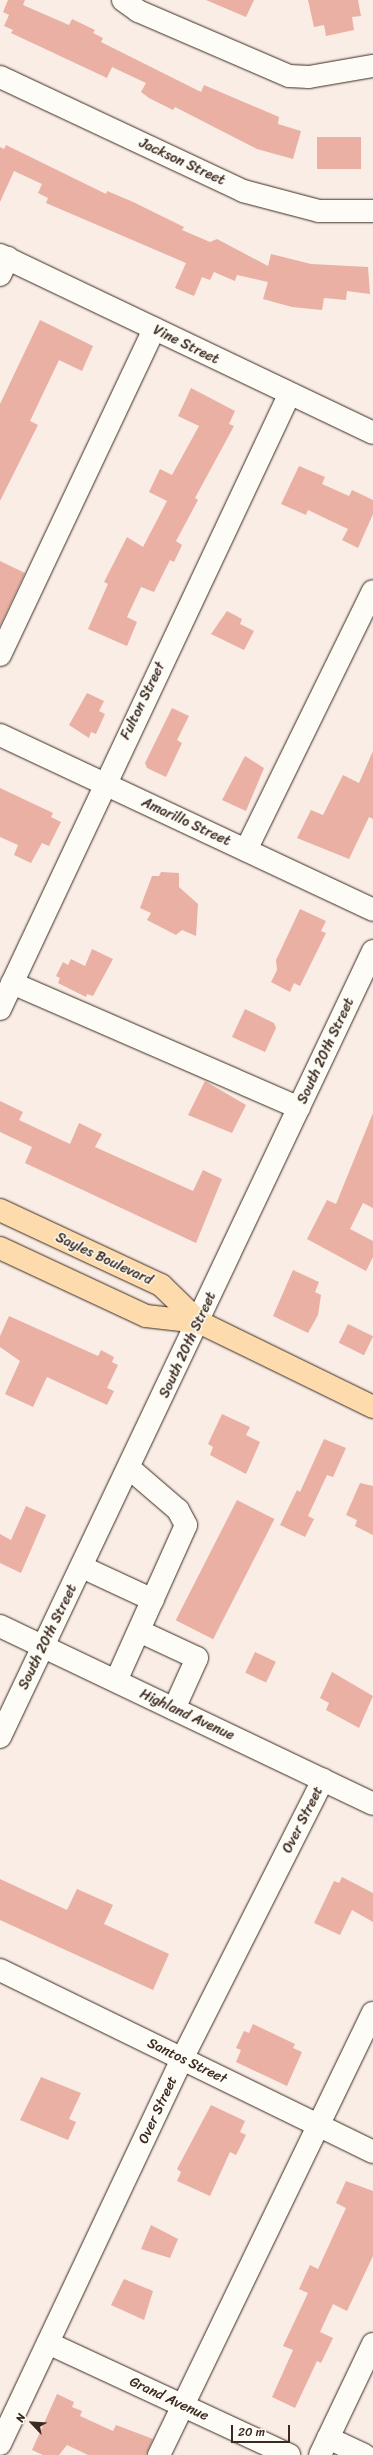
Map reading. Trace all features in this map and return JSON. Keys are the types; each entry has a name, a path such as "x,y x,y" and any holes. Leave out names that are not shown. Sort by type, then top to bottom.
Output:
{"main road":[{"name":"Sayles Boulevard","path":"0,1210 161,1285 199,1322 373,1407"},
{"name":"Sayles Boulevard","path":"0,1248 146,1316 199,1322"}],"street":[{"path":"123,0 138,11 289,76 309,77 373,66"},
{"name":"Jackson Street","path":"0,77 243,191 319,211 373,210"},
{"name":"Vine Street","path":"3,263 154,329 373,434"},
{"path":"0,655 154,329"},
{"name":"Fulton Street","path":"0,1009 104,783 289,395"},
{"path":"246,850 373,591"},
{"name":"Amarillo Street","path":"0,734 373,910"},
{"name":"South 20th Street","path":"0,1737 199,1322 373,951"},
{"path":"12,983 299,1108"},
{"path":"116,1681 186,1525 178,1510 129,1468"},
{"path":"82,1567 153,1600"},
{"name":"Highland Avenue","path":"0,1626 373,1804"},
{"path":"139,1631 197,1658 174,1709"},
{"name":"Over Street","path":"0,2444 182,2059 323,1780"},
{"name":"Santos Street","path":"0,1970 373,2152"},
{"path":"159,2455 373,2013"},
{"name":"Grand Avenue","path":"48,2343 289,2455"},
{"path":"364,2455 324,2447 373,2344"}],"building":[{"path":"8,0 25,0 23,5 69,25 72,19 95,30 93,33 103,38 101,42 201,92 204,85 279,117 278,124 301,131 293,159 257,149 175,107 173,110 149,98 141,92 146,83 112,67 107,78 11,33 13,30 4,26 9,15 3,12"},
{"path":"206,0 254,0 246,17"},
{"path":"308,0 358,0 361,16 352,17 354,30 326,36 324,25 314,27"},
{"path":"317,137 361,137 361,169 317,169"},
{"path":"6,145 106,194 107,191 131,201 184,227 182,230 210,242 217,239 268,266 271,254 311,264 368,267 370,294 347,291 346,300 324,298 322,310 292,307 263,299 268,282 237,275 235,281 214,272 210,280 202,277 194,296 175,288 186,263 46,203 48,198 38,193 42,184 14,171 0,202 0,147 4,149"},
{"path":"40,320 93,346 82,371 59,360 30,421 38,425 0,501 0,404"},
{"path":"191,388 235,411 229,424 234,426 195,498 198,500 176,541 182,545 174,562 170,560 154,592 141,587 127,617 137,622 127,646 88,629 108,584 104,582 127,537 143,547 167,501 149,492 160,469 172,475 199,426 178,416"},
{"path":"299,466 325,477 322,484 349,496 352,490 373,500 373,514 358,548 342,540 348,529 308,510 306,515 281,504"},
{"path":"0,561 25,573 0,626"},
{"path":"227,611 242,619 240,624 254,631 244,650 211,634"},
{"path":"87,693 104,701 99,711 105,714 96,734 91,732 89,738 69,725"},
{"path":"172,708 189,716 177,740 182,743 166,777 147,768 145,763"},
{"path":"373,751 373,819 369,817 349,859 297,838 311,810 323,815 343,775 359,783"},
{"path":"245,756 264,768 246,811 222,800"},
{"path":"0,788 53,813 51,817 61,822 49,846 42,843 31,863 14,855 18,845 0,837"},
{"path":"161,872 179,873 179,887 198,904 196,936 182,930 176,935 147,920 151,913 140,908 152,876 159,876"},
{"path":"300,909 326,921 321,931 326,933 300,986 294,983 290,992 271,982 277,970 276,960"},
{"path":"92,949 113,959 93,996 87,994 86,997 58,983 60,978 56,976 63,962 68,965 71,959 85,966"},
{"path":"245,1009 274,1023 276,1028 265,1052 232,1037"},
{"path":"205,1081 246,1105 232,1133 188,1115"},
{"path":"0,1101 23,1112 19,1120 70,1144 79,1123 102,1134 95,1147 193,1191 203,1170 222,1179 196,1243 25,1163 32,1147 0,1132"},
{"path":"373,1113 373,1208 363,1203 350,1229 373,1241 373,1257 366,1271 307,1239 327,1200 336,1204"},
{"path":"293,1270 319,1282 315,1292 321,1295 318,1315 308,1333 273,1316"},
{"path":"9,1316 98,1356 101,1350 114,1357 112,1362 118,1365 107,1388 114,1391 107,1405 47,1377 33,1407 5,1394 20,1361 0,1347 0,1336"},
{"path":"348,1324 373,1336 364,1355 339,1343"},
{"path":"222,1414 250,1427 246,1435 260,1442 246,1474 210,1455 213,1447 208,1444"},
{"path":"324,1439 346,1448 333,1477 327,1475 308,1516 314,1519 305,1537 280,1525 297,1490 300,1492"},
{"path":"360,1483 373,1486 373,1535 355,1526 357,1520 346,1515"},
{"path":"237,1500 274,1519 213,1639 176,1620"},
{"path":"26,1506 46,1515 21,1573 0,1563 0,1534 11,1540"},
{"path":"255,1652 276,1662 266,1683 245,1673"},
{"path":"332,1672 373,1696 359,1728 326,1710 329,1703 320,1698"},
{"path":"342,1877 373,1893 373,1922 352,1910 340,1935 314,1923 334,1881 339,1883"},
{"path":"0,1879 67,1910 77,1889 113,1905 104,1924 169,1954 153,1990 0,1920"},
{"path":"253,2024 295,2044 293,2048 302,2052 287,2086 236,2062 241,2050 236,2048 244,2031 249,2033"},
{"path":"41,2077 81,2093 69,2119 76,2122 68,2140 20,2120"},
{"path":"211,2105 245,2121 240,2132 246,2135 236,2155 230,2152 210,2196 177,2181 181,2172 177,2169"},
{"path":"346,2181 373,2191 373,2256 347,2311 333,2304 320,2332 333,2338 321,2363 317,2361 295,2408 272,2397 293,2350 283,2346 308,2293 299,2289 310,2265 318,2269 346,2208 336,2203"},
{"path":"151,2225 178,2239 170,2258 141,2249"},
{"path":"124,2279 153,2291 144,2320 111,2305"},
{"path":"57,2394 74,2402 72,2407 82,2411 80,2416 113,2431 116,2425 153,2439 146,2455 88,2455 67,2445 59,2455 43,2455 32,2450"}]}
